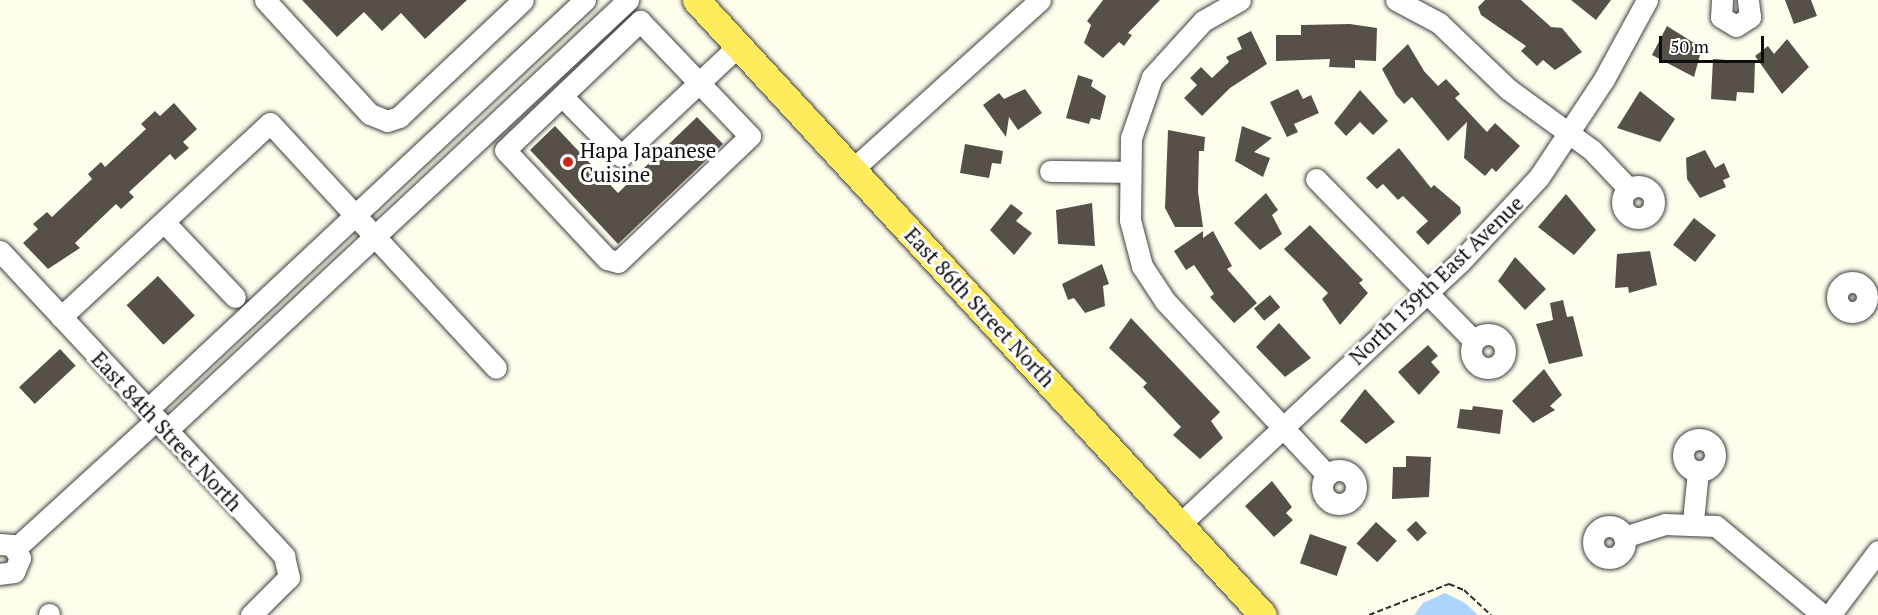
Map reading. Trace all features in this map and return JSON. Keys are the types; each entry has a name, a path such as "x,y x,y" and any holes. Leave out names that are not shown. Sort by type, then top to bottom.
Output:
{"main road":[{"name":"East 86th Street North","path":"696,0 1263,615"}],"street":[{"path":"266,0 370,114 387,121 399,117 523,0"},
{"path":"156,420 355,216 585,0"},
{"path":"0,574 17,568 8,546 375,237 628,0"},
{"path":"853,169 1040,0"},
{"path":"1240,0 1183,38 1144,93 1128,172 1133,237 1152,283 1327,475"},
{"path":"1396,0 1438,23 1508,89 1570,134 1629,189"},
{"name":"North 139th East Avenue","path":"1180,524 1426,294 1502,219 1570,134 1647,0"},
{"path":"1720,1 1722,19 1736,26 1750,16 1748,0"},
{"path":"640,21 700,82 750,136 618,262 607,259 505,150 640,21"},
{"path":"562,96 621,156 738,46"},
{"path":"61,317 270,123 496,368"},
{"path":"1050,171 1128,172"},
{"path":"1316,179 1474,342"},
{"path":"164,222 235,297"},
{"name":"East 84th Street North","path":"0,251 289,565 282,588 251,615"},
{"path":"1693,521 1698,471"},
{"path":"1624,537 1693,521 1736,537 1823,615"},
{"path":"1830,615 1878,551"}],"path":[{"path":"1369,615 1449,584 1464,590 1491,615"}],"water":[{"path":"1445,593 1465,603 1478,615 1414,615 1423,603"}],"building":[{"path":"302,0 467,0 425,39 401,13 382,31 364,12 337,37"},
{"path":"1103,0 1160,0 1128,33 1132,35 1124,46 1119,42 1103,58 1084,43 1091,25 1087,21"},
{"path":"1485,0 1521,0 1551,27 1562,28 1582,52 1555,70 1543,60 1537,66 1521,51 1526,46 1481,15 1478,7"},
{"path":"1571,0 1611,0 1596,20"},
{"path":"1785,0 1811,0 1817,16 1794,24"},
{"path":"1350,24 1377,28 1376,61 1355,60 1355,68 1329,67 1330,59 1276,61 1276,35 1301,35 1301,25"},
{"path":"1667,26 1702,48 1694,77 1652,55"},
{"path":"1251,31 1267,64 1230,88 1202,116 1184,98 1197,85 1190,78 1201,67 1212,78 1229,62 1226,57 1242,49 1237,38"},
{"path":"1787,39 1809,67 1782,94 1755,56 1768,46 1774,54"},
{"path":"1408,44 1424,71 1438,86 1446,79 1460,94 1455,98 1487,132 1495,123 1520,146 1496,172 1492,168 1485,176 1464,158 1467,122 1448,141 1412,97 1404,104 1396,95 1382,69"},
{"path":"1713,59 1755,62 1754,93 1737,92 1736,101 1711,99"},
{"path":"1078,75 1093,80 1091,86 1106,96 1100,120 1091,118 1089,124 1066,118"},
{"path":"1025,89 1042,113 1018,130 1009,117 1006,137 983,105 999,93 1004,99"},
{"path":"1298,89 1303,99 1311,95 1319,113 1294,124 1298,132 1287,137 1270,102"},
{"path":"1360,90 1388,121 1373,135 1360,122 1346,136 1334,123"},
{"path":"1640,91 1675,119 1660,142 1617,128"},
{"path":"174,103 197,129 183,142 189,148 175,160 170,154 129,192 134,197 121,209 116,204 75,243 80,248 48,269 23,243 38,229 33,224 47,212 52,217 92,179 88,174 101,162 105,167 146,129 141,124 155,111 160,116"},
{"path":"697,117 723,144 618,244 530,150 555,126 618,193"},
{"path":"1242,126 1272,138 1254,152 1270,158 1263,177 1235,161"},
{"path":"1168,130 1205,137 1204,151 1199,151 1198,192 1203,227 1175,227 1165,208"},
{"path":"965,144 1003,151 1001,164 992,163 989,178 960,173"},
{"path":"1399,148 1431,188 1434,185 1460,207 1461,213 1428,245 1416,232 1428,221 1403,196 1398,200 1383,184 1377,189 1366,178"},
{"path":"1705,150 1715,168 1724,163 1730,177 1723,180 1726,187 1700,198 1687,179 1686,158"},
{"path":"1266,193 1278,210 1272,215 1282,234 1260,250 1234,223"},
{"path":"1566,194 1596,230 1574,255 1538,227"},
{"path":"1092,203 1095,246 1058,244 1056,210"},
{"path":"1011,204 1023,213 1016,221 1032,233 1014,255 990,230"},
{"path":"1694,218 1716,235 1695,262 1673,245"},
{"path":"1310,225 1363,280 1359,283 1368,293 1340,325 1322,299 1328,293 1284,249"},
{"path":"1203,231 1203,238 1213,231 1232,266 1227,269 1257,303 1234,323 1210,297 1214,294 1194,265 1186,270 1174,251"},
{"path":"1650,251 1657,285 1629,293 1628,287 1615,288 1617,254"},
{"path":"1515,257 1546,289 1525,310 1498,281"},
{"path":"1102,264 1109,284 1103,286 1105,306 1085,313 1074,298 1068,300 1062,284"},
{"path":"158,276 195,315 163,345 127,305"},
{"path":"1270,295 1280,307 1264,321 1254,308"},
{"path":"1563,300 1567,317 1573,316 1583,356 1549,364 1536,324 1553,320 1550,303"},
{"path":"1131,318 1220,412 1211,421 1223,438 1200,459 1173,435 1181,427 1143,387 1147,383 1109,348"},
{"path":"1279,323 1311,358 1285,377 1256,347"},
{"path":"1428,345 1438,356 1431,362 1440,372 1419,395 1398,372"},
{"path":"60,349 76,366 35,404 19,387"},
{"path":"1544,369 1562,395 1550,406 1555,410 1533,423 1512,401"},
{"path":"1365,389 1395,422 1366,444 1340,421"},
{"path":"1473,406 1503,410 1500,434 1457,428 1460,409 1472,410"},
{"path":"1406,456 1431,457 1429,497 1392,499 1393,467 1406,467"},
{"path":"1272,481 1292,507 1286,513 1293,520 1274,537 1245,506"},
{"path":"1416,521 1427,533 1417,542 1406,530"},
{"path":"1376,522 1397,541 1377,562 1357,544"},
{"path":"1310,534 1347,547 1337,576 1300,563"}],"place":[{"name":"Hapa Japanese Cuisine","path":"568,162"}]}
